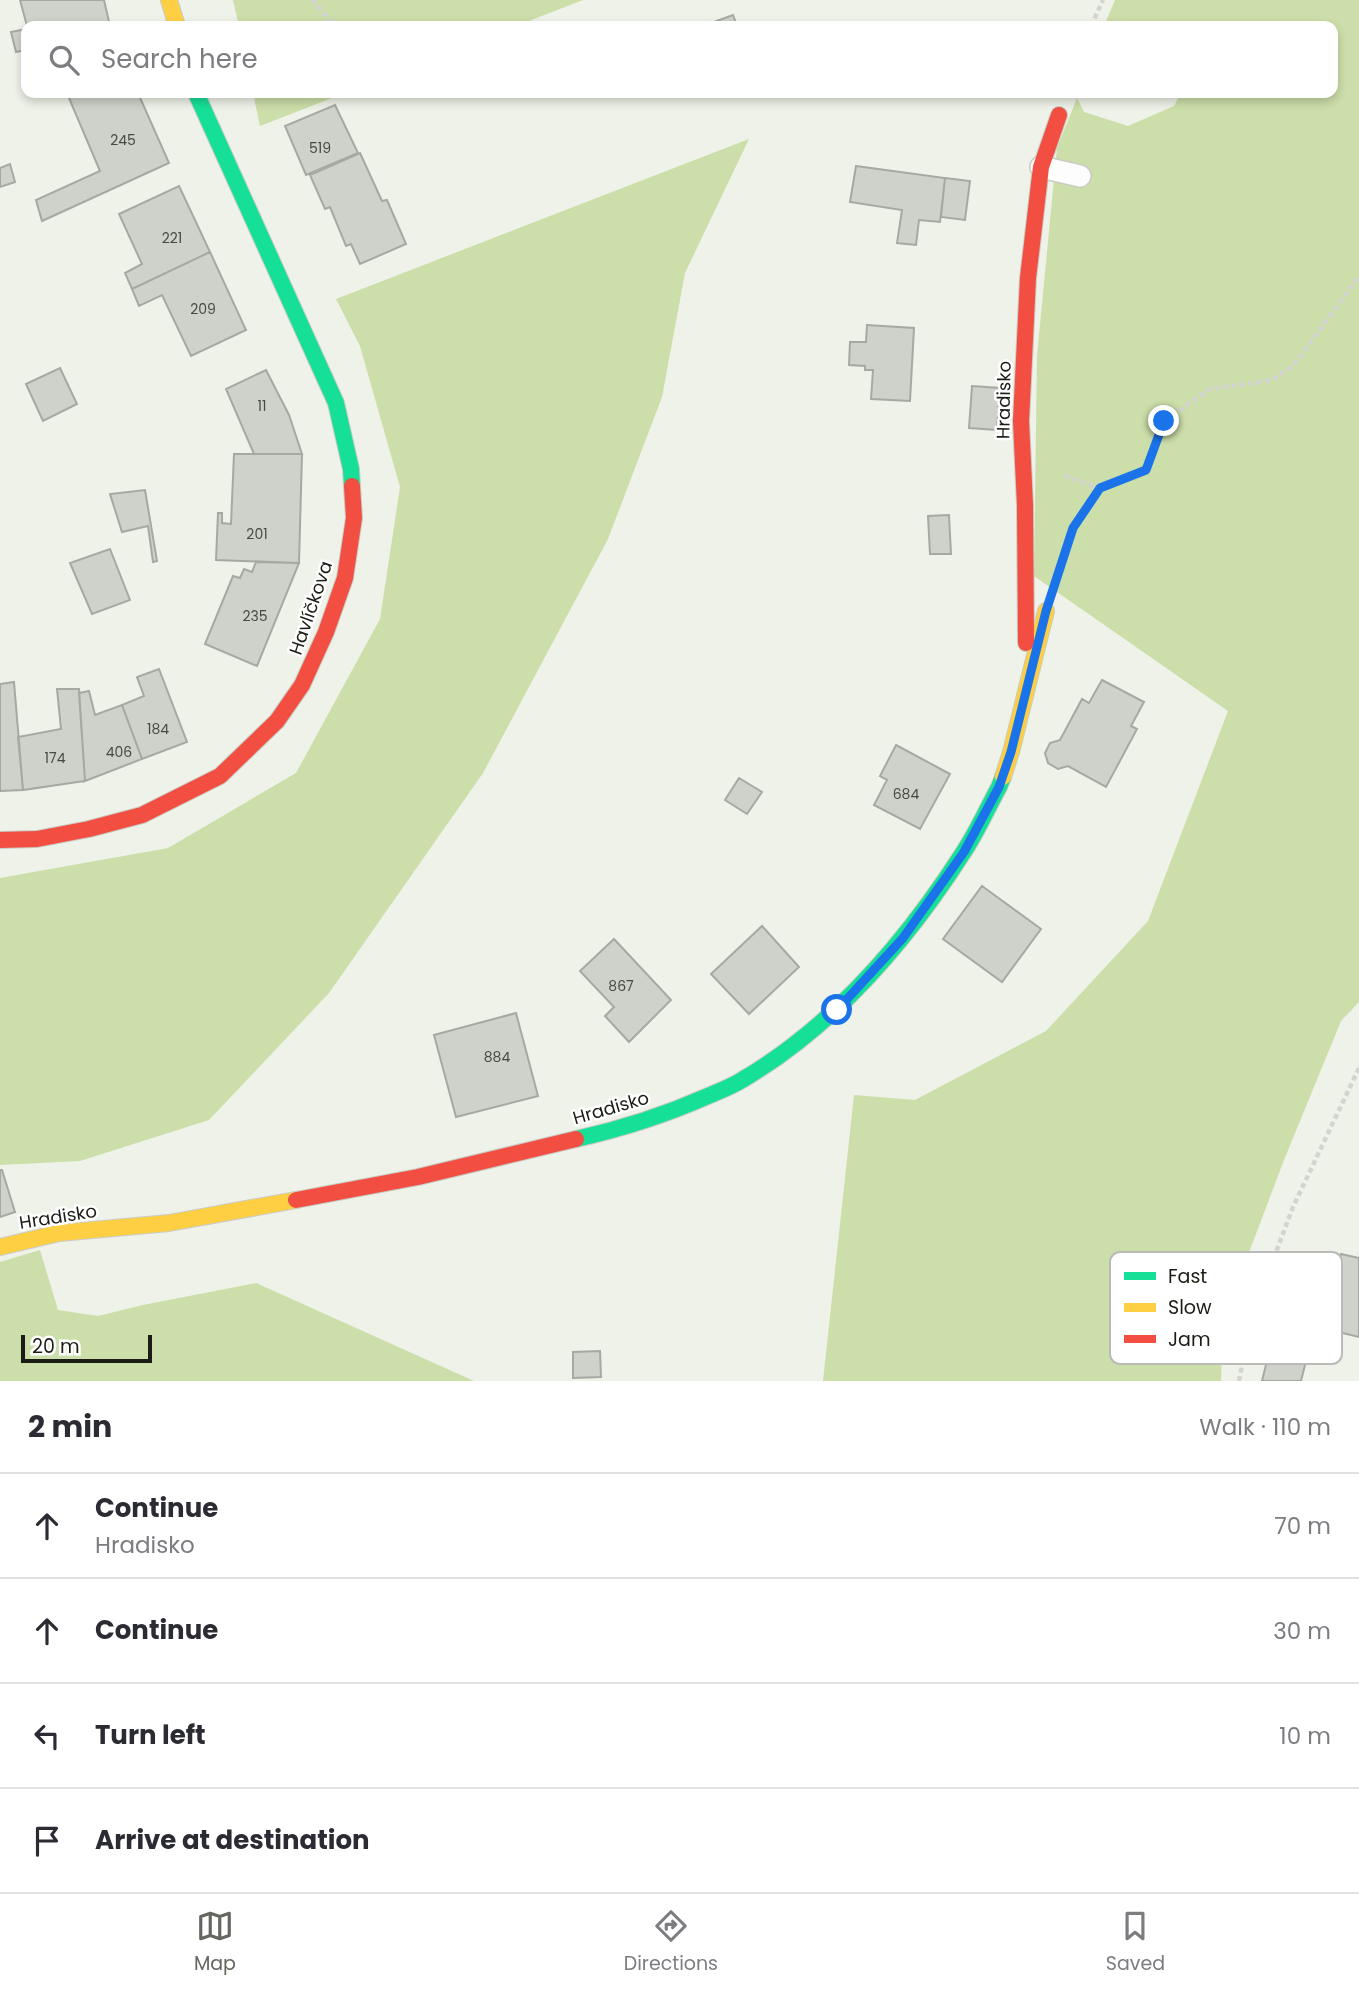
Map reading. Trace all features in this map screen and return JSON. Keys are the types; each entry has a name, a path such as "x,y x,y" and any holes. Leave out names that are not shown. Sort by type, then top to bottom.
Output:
{"street":[{"path":"169,0 175,21"},
{"name":"Havlíčkova","path":"0,840 37,839 142,815 220,776 277,721 302,685 326,632 345,578 354,518 351,468 337,402 198,98"},
{"name":"Hradisko","path":"1026,691 1021,421 1028,278 1041,167 1059,114"},
{"name":"Hradisko","path":"0,1247 59,1233 169,1223 418,1177 607,1132 680,1108 740,1082 777,1058 837,1010 903,938 964,852 999,787 1011,752 1046,611"}],"lane":[{"path":"1041,167 1080,176"}],"path":[{"path":"312,0 331,21"},
{"path":"1093,21 1103,0"},
{"path":"1069,541 1073,528 1100,488 1146,470 1164,421 1210,389 1272,380 1294,365 1359,276"},
{"path":"1276,1252 1293,1207 1359,1068"}],"green space":[{"path":"233,0 583,0 529,21 238,21"},
{"path":"1115,0 1359,0 1359,1002 1341,1021 1249,1252 1110,1252 1110,1364 1222,1364 1221,1381 823,1381 854,1095 915,1100 1046,1031 1148,921 1228,711 1034,576 1037,356 1057,148 1077,98 1084,112 1128,126 1174,106 1178,98 1338,98 1338,21 1106,21"},
{"path":"254,98 332,98 260,126"},
{"path":"749,139 685,273 662,397 608,539 483,773 329,993 209,1120 80,1161 0,1165 0,878 168,848 296,773 380,619 400,487 360,346 336,299"},
{"path":"40,1250 58,1310 98,1316 256,1283 474,1381 0,1381 0,1262"}],"building":[{"path":"20,0 104,0 109,21 26,21"},
{"path":"733,15 735,21 717,21"},
{"path":"21,30 21,51 16,52 11,32"},
{"path":"69,98 140,98 169,163 42,221 36,200 100,171"},
{"path":"335,105 358,153 306,175 285,126"},
{"path":"360,153 382,201 387,200 406,244 360,264 351,244 346,246 330,207 325,209 310,175"},
{"path":"10,164 15,182 0,187 0,168"},
{"path":"856,166 945,178 940,222 919,220 916,245 897,243 902,210 850,202"},
{"path":"945,178 970,181 965,220 941,217"},
{"path":"179,186 210,252 132,289 125,273 142,264 119,214"},
{"path":"210,252 246,330 191,356 162,295 139,306 132,289"},
{"path":"867,325 914,328 910,401 871,399 873,370 865,370 865,366 849,365 850,342 866,342"},
{"path":"60,368 77,404 43,421 26,384"},
{"path":"266,370 289,415 302,454 254,454 226,389"},
{"path":"972,386 1000,388 997,430 969,428"},
{"path":"234,454 302,454 299,563 216,560 218,513 222,513 222,523 231,524"},
{"path":"145,490 157,561 153,562 148,526 122,532 110,494"},
{"path":"949,515 951,554 930,554 928,516"},
{"path":"110,549 130,600 92,614 70,563"},
{"path":"256,562 299,563 257,666 205,644 233,576 240,578 244,569 252,572"},
{"path":"159,669 187,742 142,759 122,705 144,696 137,677"},
{"path":"1102,680 1144,702 1131,726 1137,729 1106,787 1068,766 1058,769 1048,763 1045,753 1050,743 1060,740 1082,699 1089,703"},
{"path":"14,682 23,790 0,791 0,684"},
{"path":"57,689 79,689 85,781 23,790 18,737 61,729"},
{"path":"89,691 95,715 122,705 142,759 85,781 79,693"},
{"path":"896,745 950,774 920,829 874,805 887,780 880,776"},
{"path":"739,778 762,792 747,814 725,800"},
{"path":"982,886 1041,929 1002,982 943,939"},
{"path":"762,926 799,967 749,1014 711,974"},
{"path":"614,939 671,1000 629,1042 605,1016 614,1007 580,971"},
{"path":"516,1013 538,1096 456,1117 434,1035"},
{"path":"0,1170 15,1212 0,1217"},
{"path":"1342,1254 1359,1258 1359,1337 1342,1333"},
{"path":"600,1351 601,1377 573,1378 573,1352"},
{"path":"1266,1364 1305,1364 1301,1381 1262,1381"}],"traffic: fast":[{"path":"198,98 336,403 351,469 352,486"},
{"path":"576,1139 659,1115 729,1087 776,1058 807,1034 866,980 917,918 968,845 1003,777"}],"traffic: slow":[{"path":"169,0 175,21"},
{"path":"1003,777 1046,611"},
{"path":"0,1247 59,1233 169,1223 296,1200"}],"traffic: jam":[{"path":"1026,643 1025,505 1021,421 1028,278 1041,167 1059,115"},
{"path":"0,840 37,839 142,815 220,776 277,721 302,685 326,632 345,578 354,518 352,486"},
{"path":"296,1200 418,1177 576,1139"}],"route":[{"path":"837,1010 903,938 964,852 999,787 1011,752 1046,611 1073,528 1100,488 1146,470 1164,421"}]}
